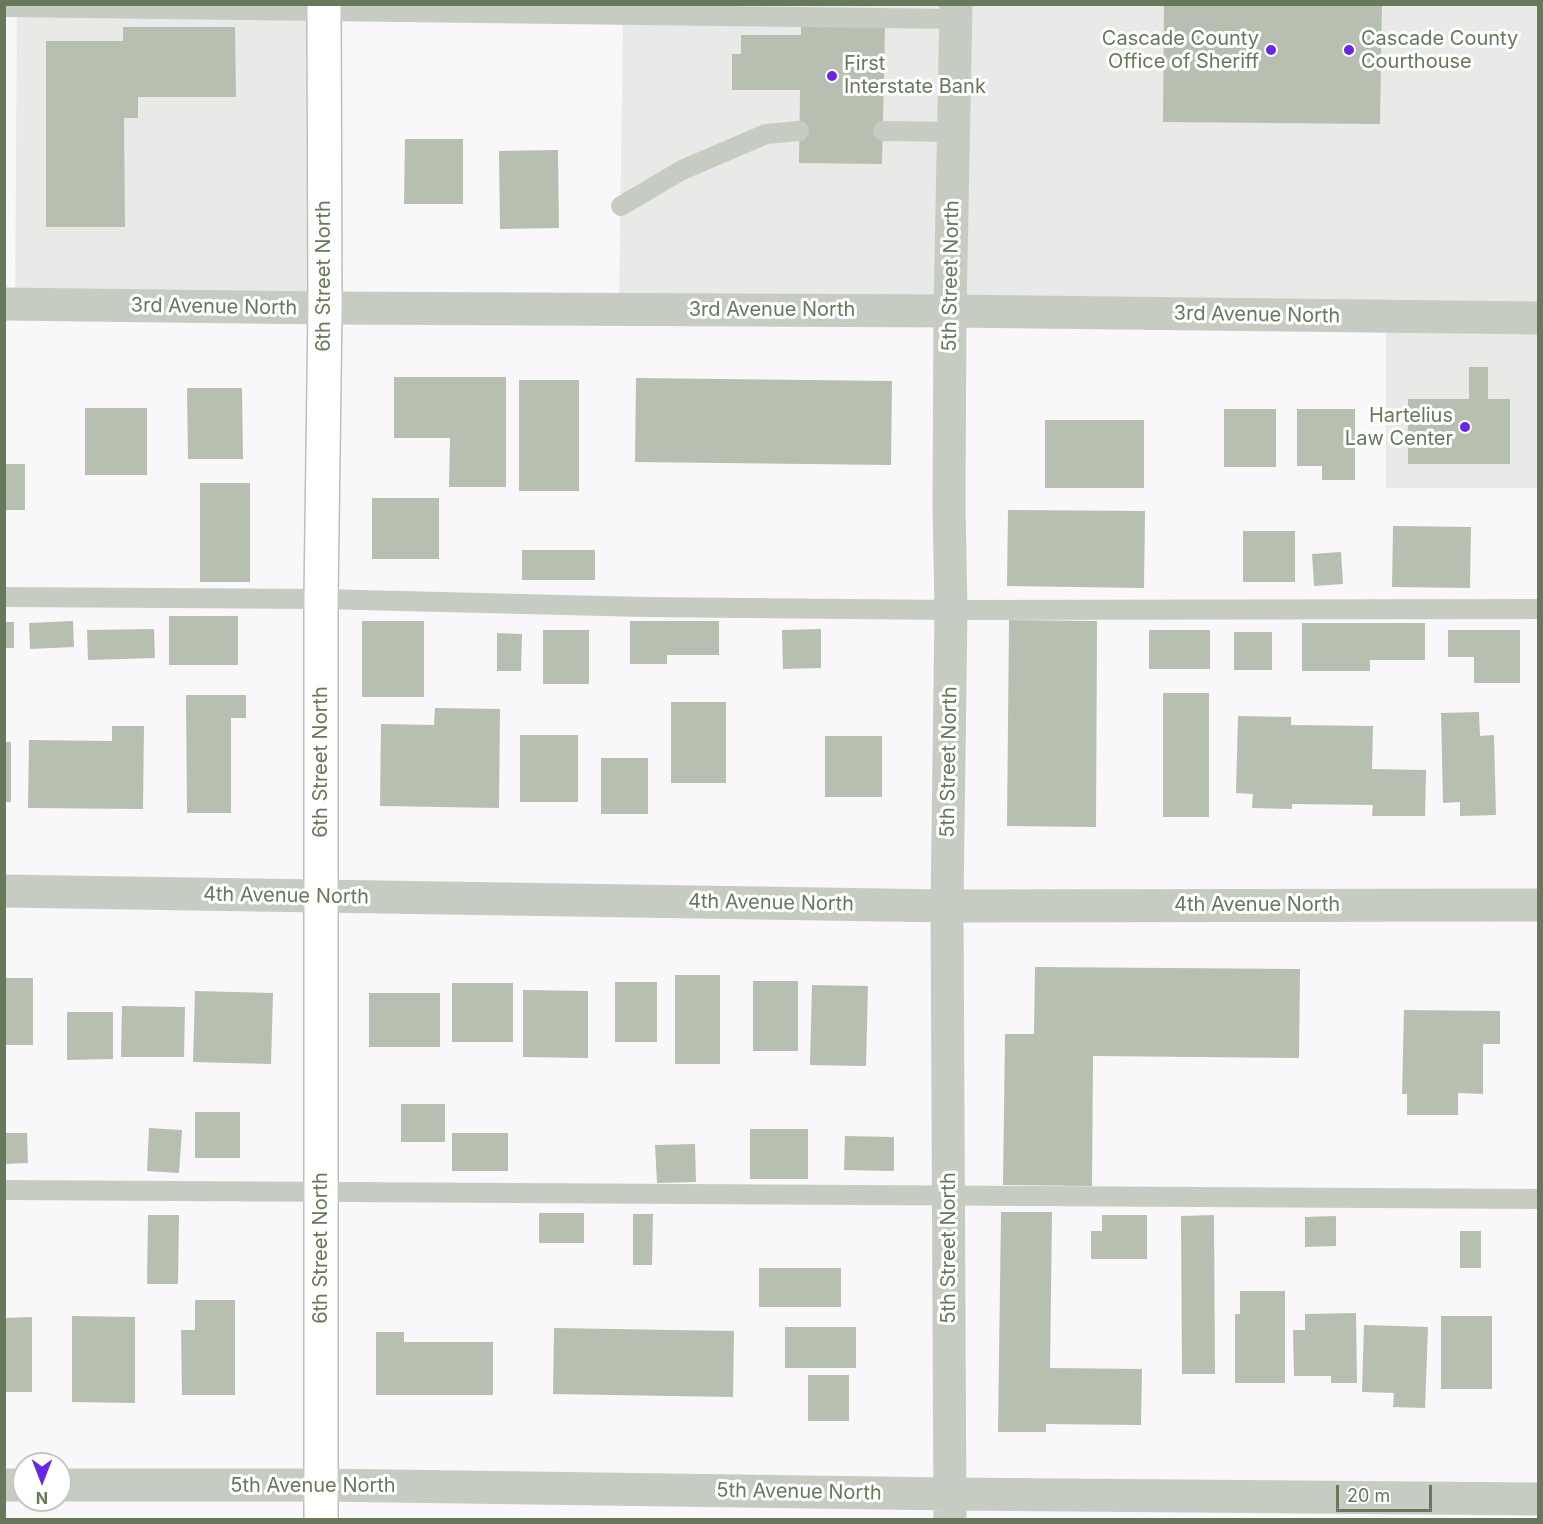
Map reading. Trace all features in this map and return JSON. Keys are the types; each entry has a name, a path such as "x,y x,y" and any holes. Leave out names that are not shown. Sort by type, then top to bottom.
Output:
{"street":[{"name":"6th Street North","path":"321,1520 321,599 325,308 324,8"},
{"name":"5th Street North","path":"950,1507 947,906 951,610 950,311 956,12"},
{"name":"3rd Avenue North","path":"4,304 1539,318"},
{"name":"4th Avenue North","path":"4,891 947,906 1539,905"},
{"name":"5th Avenue North","path":"72,1485 321,1485 950,1507 1539,1499"}],"lane":[{"path":"4,7 956,12"},
{"path":"621,206 682,170 766,134 799,130"},
{"path":"883,130 954,132"},
{"path":"4,597 321,599 645,607 951,610 1539,609"},
{"path":"4,1190 1539,1199"}],"shaded area":[{"path":"5,4 1538,5 1538,488 1386,488 1386,317 619,309 623,16 324,12 325,308 15,304 17,8"}],"building":[{"path":"1164,4 1382,4 1380,124 1163,122"},
{"path":"801,25 885,26 882,164 799,163 800,90 732,90 732,54 741,54 741,35 801,35"},
{"path":"123,27 235,27 236,97 138,97 138,118 124,118 125,227 46,227 46,41 123,41"},
{"path":"405,139 463,139 463,204 404,204"},
{"path":"558,150 559,228 500,229 499,151"},
{"path":"1469,367 1488,367 1488,399 1510,399 1510,464 1408,464 1408,399 1469,399"},
{"path":"394,377 506,377 506,487 449,487 450,438 394,438"},
{"path":"636,378 892,381 891,465 635,462"},
{"path":"519,380 579,380 579,491 519,491"},
{"path":"187,388 242,388 243,459 188,459"},
{"path":"85,408 147,408 147,475 85,475"},
{"path":"1224,409 1276,409 1276,467 1224,467"},
{"path":"1297,409 1355,409 1355,480 1322,480 1322,466 1297,466"},
{"path":"1045,420 1144,420 1144,488 1045,488"},
{"path":"4,464 25,464 25,510 4,510"},
{"path":"200,483 250,483 250,582 200,582"},
{"path":"372,498 439,498 439,559 372,559"},
{"path":"1008,510 1145,511 1144,588 1007,586"},
{"path":"1393,526 1471,527 1470,588 1392,587"},
{"path":"1243,531 1295,531 1295,582 1243,582"},
{"path":"522,550 595,550 595,580 522,580"},
{"path":"1341,552 1343,584 1314,586 1312,554"},
{"path":"169,616 238,616 238,665 169,665"},
{"path":"1009,620 1097,621 1096,827 1007,826"},
{"path":"73,621 74,647 30,649 29,623"},
{"path":"362,621 424,621 424,697 362,697"},
{"path":"630,621 719,621 719,655 667,655 667,664 630,664"},
{"path":"4,622 14,622 14,648 4,648"},
{"path":"1302,623 1425,623 1425,660 1370,660 1370,671 1302,671"},
{"path":"154,629 155,658 88,660 87,630"},
{"path":"821,629 821,668 783,669 782,630"},
{"path":"543,630 589,630 589,684 543,684"},
{"path":"1149,630 1210,630 1210,669 1149,669"},
{"path":"1448,630 1520,630 1520,683 1474,683 1474,657 1448,657"},
{"path":"1234,632 1272,632 1272,670 1234,670"},
{"path":"497,633 522,634 521,671 497,671"},
{"path":"1163,693 1209,693 1209,817 1163,817"},
{"path":"186,695 246,695 246,718 231,718 231,813 187,813"},
{"path":"671,702 726,702 726,783 671,783"},
{"path":"435,708 500,709 499,808 380,806 381,724 434,725"},
{"path":"1479,712 1480,736 1494,735 1496,815 1460,816 1460,802 1443,803 1441,713"},
{"path":"1238,716 1291,717 1291,725 1373,726 1372,769 1426,770 1425,816 1372,816 1373,805 1292,804 1292,809 1252,808 1253,794 1236,793"},
{"path":"112,726 144,726 143,809 28,808 29,740 112,741"},
{"path":"520,735 578,735 578,802 520,802"},
{"path":"825,736 882,736 882,797 825,797"},
{"path":"4,742 11,742 11,802 4,802"},
{"path":"601,758 648,758 648,814 601,814"},
{"path":"1035,967 1300,969 1299,1058 1093,1056 1092,1186 1003,1185 1005,1034 1034,1034"},
{"path":"675,975 720,975 720,1064 675,1064"},
{"path":"4,978 33,978 33,1045 4,1045"},
{"path":"753,981 798,981 798,1051 753,1051"},
{"path":"615,982 657,982 657,1042 615,1042"},
{"path":"452,983 513,983 513,1042 452,1042"},
{"path":"812,985 868,986 866,1066 810,1065"},
{"path":"523,990 588,991 588,1058 523,1057"},
{"path":"195,991 273,993 271,1064 193,1062"},
{"path":"369,993 440,993 440,1047 369,1047"},
{"path":"122,1006 185,1007 184,1057 121,1057"},
{"path":"1404,1010 1500,1011 1500,1044 1483,1044 1483,1094 1458,1093 1458,1115 1407,1115 1407,1094 1402,1094"},
{"path":"67,1012 113,1012 113,1059 67,1060"},
{"path":"401,1104 445,1104 445,1142 401,1142"},
{"path":"195,1112 240,1112 240,1158 195,1158"},
{"path":"149,1128 182,1130 179,1173 147,1171"},
{"path":"750,1129 808,1129 808,1179 750,1179"},
{"path":"4,1133 27,1133 28,1163 4,1164"},
{"path":"452,1133 508,1133 508,1171 452,1171"},
{"path":"845,1136 894,1137 894,1171 844,1170"},
{"path":"695,1144 696,1182 657,1183 655,1145"},
{"path":"1001,1212 1052,1212 1050,1368 1142,1369 1141,1425 1046,1424 1046,1432 998,1432"},
{"path":"539,1213 584,1213 584,1243 539,1243"},
{"path":"633,1214 653,1214 652,1265 633,1265"},
{"path":"148,1215 179,1215 178,1284 147,1284"},
{"path":"1102,1215 1147,1215 1147,1259 1091,1259 1091,1231 1102,1231"},
{"path":"1214,1215 1215,1374 1182,1374 1181,1216"},
{"path":"1336,1216 1336,1246 1305,1247 1305,1217"},
{"path":"1460,1231 1481,1231 1481,1268 1460,1268"},
{"path":"759,1268 841,1268 841,1307 759,1307"},
{"path":"1240,1291 1285,1291 1285,1383 1235,1383 1235,1314 1240,1314"},
{"path":"195,1300 235,1300 235,1395 182,1395 181,1330 195,1330"},
{"path":"1356,1313 1357,1383 1331,1383 1331,1376 1294,1376 1293,1330 1305,1330 1305,1314"},
{"path":"72,1316 135,1317 135,1403 72,1402"},
{"path":"1441,1316 1492,1316 1492,1389 1441,1389"},
{"path":"32,1317 32,1392 4,1392 4,1318"},
{"path":"1364,1325 1428,1327 1425,1408 1393,1407 1394,1393 1362,1392"},
{"path":"785,1327 856,1327 856,1368 785,1368"},
{"path":"554,1328 734,1331 733,1397 553,1394"},
{"path":"376,1332 404,1332 404,1342 493,1342 493,1395 376,1395"},
{"path":"808,1375 849,1375 849,1421 808,1421"}],"place":[{"name":"Cascade County Office of Sheriff","path":"1271,50"},
{"name":"Cascade County Courthouse","path":"1349,50"},
{"name":"First Interstate Bank","path":"832,76"},
{"name":"Hartelius Law Center","path":"1465,427"}]}
